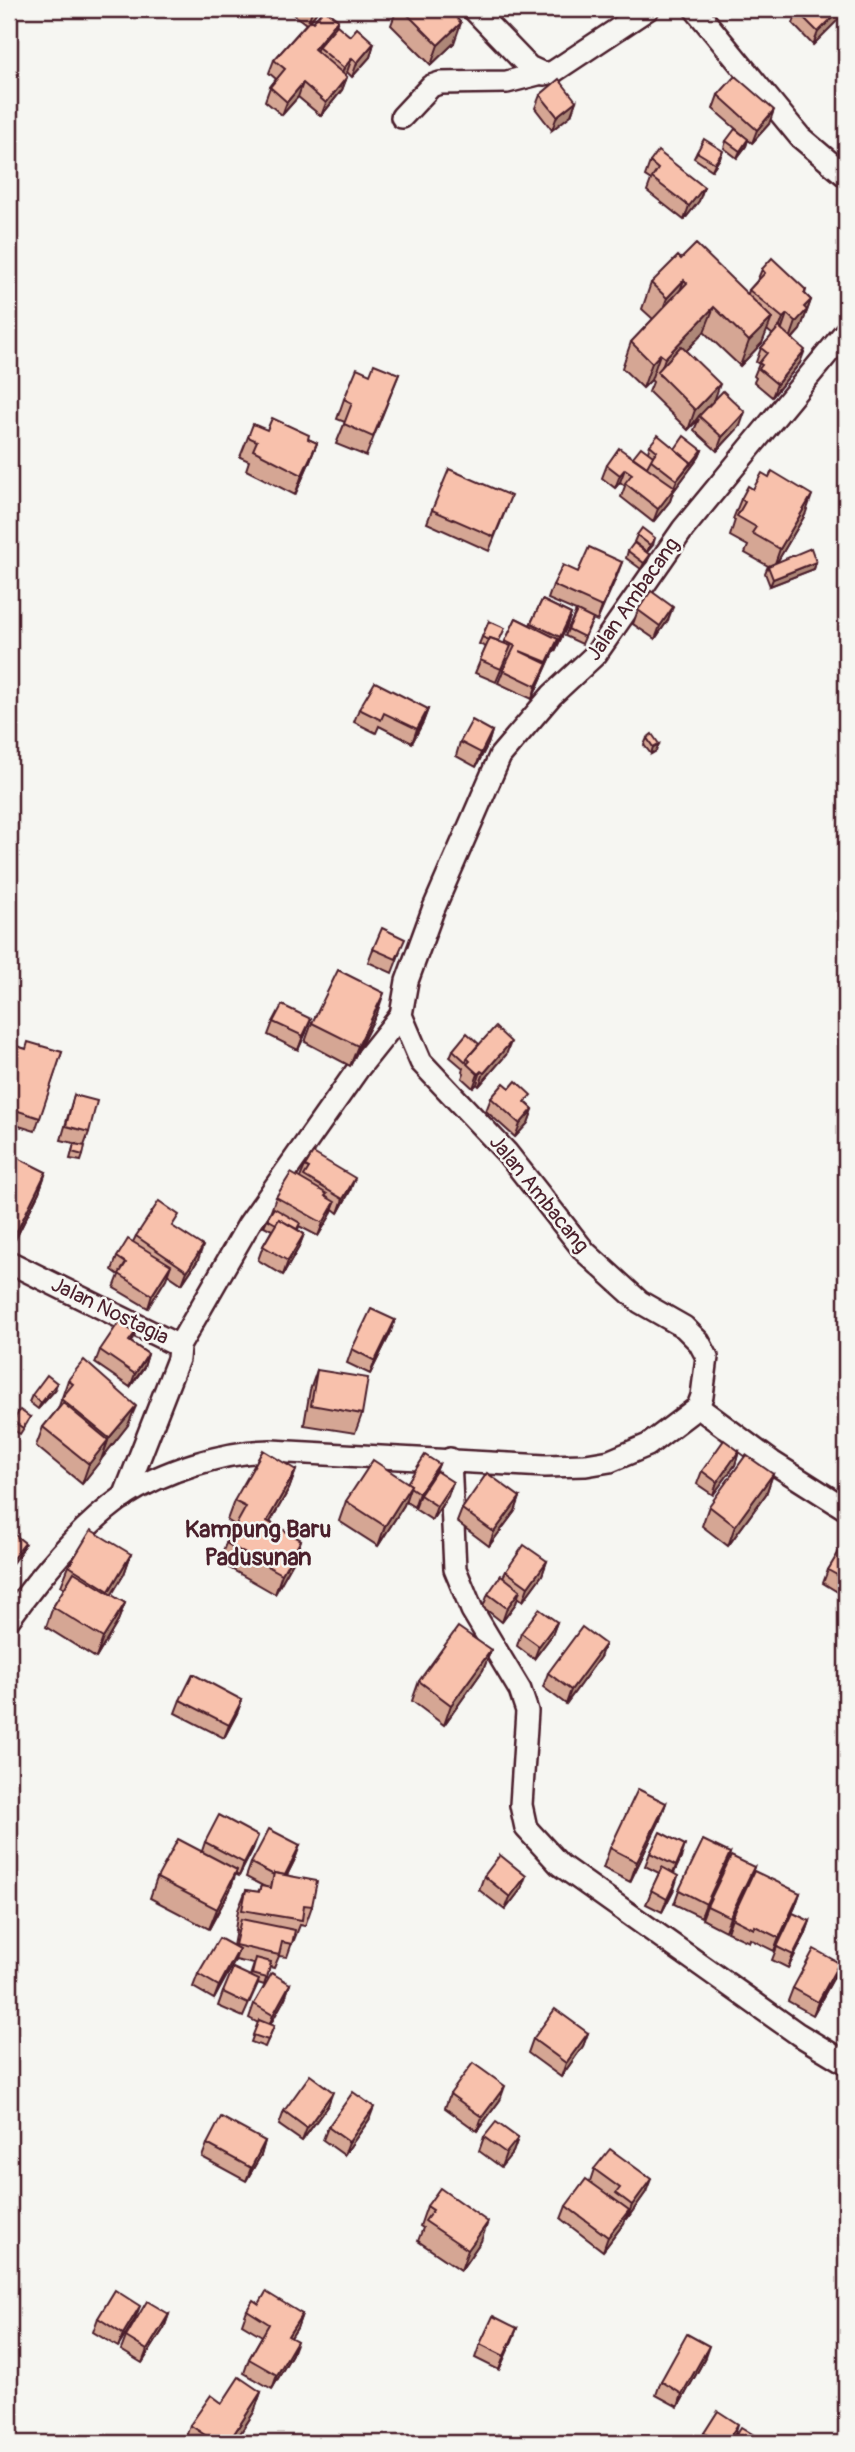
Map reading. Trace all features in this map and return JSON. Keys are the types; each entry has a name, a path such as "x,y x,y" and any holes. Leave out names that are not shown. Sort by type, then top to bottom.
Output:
{"street":[{"path":"473,9 538,74"},
{"path":"402,117 431,86 440,83 507,82 553,72 648,9"},
{"path":"695,9 800,136 846,176"},
{"name":"Jalan Ambacang","path":"698,1407 707,1357 699,1342 684,1327 640,1302 585,1252 507,1153 421,1062 401,1015 407,981 433,910 500,756 552,695 596,654 682,529 846,331"},
{"path":"179,1346 249,1224 358,1069 401,1015"},
{"name":"Jalan Nostagia","path":"9,1262 179,1346 178,1359 124,1497"},
{"path":"9,1619 72,1542 124,1497 170,1475 244,1451 450,1459 545,1466 586,1465 610,1461 648,1445 698,1407 772,1462 846,1509"},
{"path":"450,1459 455,1569 472,1610 520,1690 527,1711 521,1805 526,1828 560,1865 580,1880 798,2034 846,2063"}],"building":[{"path":"324,9 338,20 314,49 347,77 326,103 303,83 287,102 270,87 285,69 274,60 310,20 313,22"},
{"path":"402,9 449,9 461,23 438,45"},
{"path":"841,9 818,32 797,11"},
{"path":"337,25 350,36 357,28 374,43 357,63 352,58 344,68 318,47"},
{"path":"735,76 774,110 757,130 718,95"},
{"path":"559,79 576,101 557,116 540,95"},
{"path":"735,129 748,139 740,151 726,141"},
{"path":"704,139 723,151 715,163 697,152"},
{"path":"658,151 704,187 689,206 652,178 658,169 650,162"},
{"path":"696,244 772,318 749,341 714,307 665,358 660,354 652,363 631,342 687,283 684,280 667,298 651,283 678,256 681,259"},
{"path":"772,258 806,290 804,293 811,300 804,307 807,310 796,322 787,314 783,318 749,290 765,273 762,269"},
{"path":"779,327 805,350 777,384 759,369 762,365 759,363 767,353 761,348"},
{"path":"681,346 720,384 695,410 657,372"},
{"path":"374,364 399,374 373,437 344,424 352,403 344,399 357,368 370,374"},
{"path":"723,391 745,412 722,437 699,416"},
{"path":"272,418 309,435 308,439 317,443 302,475 253,450 257,441 248,437 253,424 267,430"},
{"path":"658,435 691,462 677,480 650,459 657,451 650,445"},
{"path":"684,436 702,450 691,464 675,449"},
{"path":"641,447 653,456 647,467 633,457"},
{"path":"619,448 675,487 658,509 625,483 632,474 625,469 620,475 607,465"},
{"path":"449,469 511,496 494,537 432,510"},
{"path":"772,471 812,495 780,549 752,533 756,527 737,516 745,502 741,499 748,486 753,489 762,473 769,477"},
{"path":"642,528 655,538 650,545 637,535"},
{"path":"634,543 650,555 644,563 628,551"},
{"path":"589,547 622,562 602,607 553,585 563,565 578,572"},
{"path":"811,548 816,562 773,579 768,566"},
{"path":"651,591 673,607 660,626 638,610"},
{"path":"542,600 571,614 560,637 531,623"},
{"path":"577,611 593,619 584,637 568,629"},
{"path":"516,618 558,639 547,662 520,651 547,664 536,686 503,670 515,646 505,641"},
{"path":"489,621 505,628 499,641 482,637"},
{"path":"490,638 511,646 501,669 480,660"},
{"path":"375,682 428,709 417,729 384,713 381,720 359,709"},
{"path":"472,720 492,731 481,753 460,742"},
{"path":"652,734 659,744 653,747 647,738"},
{"path":"382,928 405,939 396,959 373,949"},
{"path":"338,970 384,993 358,1046 312,1023"},
{"path":"282,1005 311,1019 303,1036 273,1022"},
{"path":"495,1027 511,1042 484,1073 481,1071 478,1074 467,1064 470,1061 467,1058"},
{"path":"467,1033 479,1044 466,1062 453,1050"},
{"path":"28,1042 62,1052 40,1118 9,1108 9,1058 13,1045 26,1049"},
{"path":"516,1081 531,1095 525,1102 533,1109 520,1124 491,1098 504,1083 510,1088"},
{"path":"74,1095 97,1101 89,1132 66,1126"},
{"path":"74,1144 85,1146 83,1155 72,1152"},
{"path":"313,1153 355,1178 343,1199 304,1176 309,1168 305,1166"},
{"path":"16,1157 46,1172 17,1231 9,1226 9,1173"},
{"path":"291,1173 327,1194 325,1196 335,1202 323,1223 276,1197"},
{"path":"159,1201 179,1215 172,1226 203,1246 187,1271 136,1236"},
{"path":"274,1208 300,1223 297,1229 279,1219 276,1224 267,1219"},
{"path":"279,1219 304,1234 288,1261 263,1246"},
{"path":"128,1239 171,1265 152,1295 119,1274 126,1263 117,1257"},
{"path":"371,1309 395,1320 375,1361 352,1349"},
{"path":"119,1322 135,1333 129,1341 148,1354 135,1374 100,1350"},
{"path":"84,1360 136,1406 109,1438 61,1399 73,1384 68,1380"},
{"path":"317,1370 368,1378 362,1414 311,1405"},
{"path":"47,1375 57,1383 41,1403 32,1395"},
{"path":"63,1403 108,1440 89,1464 43,1427"},
{"path":"20,1410 30,1417 23,1428 13,1421"},
{"path":"724,1440 739,1451 717,1482 702,1471"},
{"path":"263,1450 296,1470 267,1521 301,1540 282,1574 226,1543 246,1507 234,1501"},
{"path":"425,1455 439,1464 419,1493 407,1483"},
{"path":"746,1455 773,1474 735,1526 709,1506"},
{"path":"373,1460 411,1485 385,1526 346,1501"},
{"path":"436,1471 453,1482 437,1506 420,1495"},
{"path":"487,1473 520,1497 494,1532 462,1509"},
{"path":"9,1530 25,1543 13,1558 9,1554"},
{"path":"91,1530 131,1554 109,1591 69,1566"},
{"path":"524,1545 547,1561 528,1587 506,1571"},
{"path":"843,1545 846,1547 846,1580 828,1570"},
{"path":"74,1572 125,1603 103,1638 53,1607"},
{"path":"501,1575 520,1590 507,1608 488,1594"},
{"path":"539,1609 557,1622 539,1646 521,1633"},
{"path":"458,1627 491,1650 451,1705 419,1681"},
{"path":"582,1627 605,1644 571,1690 548,1673"},
{"path":"193,1674 242,1700 229,1725 180,1700"},
{"path":"638,1789 666,1803 637,1862 610,1848"},
{"path":"219,1815 258,1836 244,1863 205,1842"},
{"path":"269,1829 300,1845 285,1875 274,1875 251,1863"},
{"path":"660,1832 685,1845 676,1866 650,1853"},
{"path":"178,1839 237,1870 217,1909 157,1878"},
{"path":"703,1840 730,1853 706,1904 679,1890"},
{"path":"500,1855 526,1876 510,1897 484,1876"},
{"path":"731,1856 754,1867 730,1917 707,1906"},
{"path":"662,1867 678,1876 667,1899 651,1890"},
{"path":"754,1871 800,1893 779,1938 732,1918"},
{"path":"274,1873 317,1881 312,1906 304,1905 302,1920 242,1910 246,1890 259,1892 261,1886 271,1888"},
{"path":"793,1913 810,1921 793,1955 777,1947"},
{"path":"241,1919 295,1930 292,1944 282,1942 279,1955 235,1945"},
{"path":"219,1938 239,1949 219,1986 198,1974"},
{"path":"814,1949 839,1963 818,2002 793,1988"},
{"path":"256,1958 271,1962 267,1978 252,1974"},
{"path":"233,1968 259,1980 248,2004 223,1992"},
{"path":"272,1973 290,1984 273,2015 254,2004"},
{"path":"555,2009 588,2033 566,2063 533,2039"},
{"path":"259,2020 274,2026 268,2040 253,2035"},
{"path":"473,2063 505,2086 482,2117 450,2094"},
{"path":"310,2075 333,2092 307,2128 284,2111"},
{"path":"353,2092 374,2107 349,2142 328,2127"},
{"path":"221,2117 265,2141 251,2168 207,2144"},
{"path":"496,2122 518,2138 506,2153 484,2137"},
{"path":"610,2149 651,2179 632,2205 616,2193 620,2188 594,2169"},
{"path":"586,2179 629,2210 608,2237 566,2206"},
{"path":"440,2188 488,2222 468,2250 425,2221 433,2210 427,2206"},
{"path":"115,2290 140,2306 123,2334 98,2318"},
{"path":"266,2292 302,2314 288,2336 297,2341 277,2375 249,2359 269,2324 247,2310 253,2300 259,2304"},
{"path":"147,2301 169,2314 147,2350 126,2337"},
{"path":"493,2316 517,2328 504,2356 480,2344"},
{"path":"687,2334 709,2346 682,2394 661,2381"},
{"path":"239,2377 261,2392 228,2443 217,2443 190,2425 211,2395 222,2403"},
{"path":"718,2411 738,2424 726,2443 704,2433"},
{"path":"741,2427 759,2438 756,2443 731,2443"},
{"path":"498,2434 514,2443 493,2443"}],"district":[{"name":"Kampung Baru Padusunan","path":"258,1543"}]}
